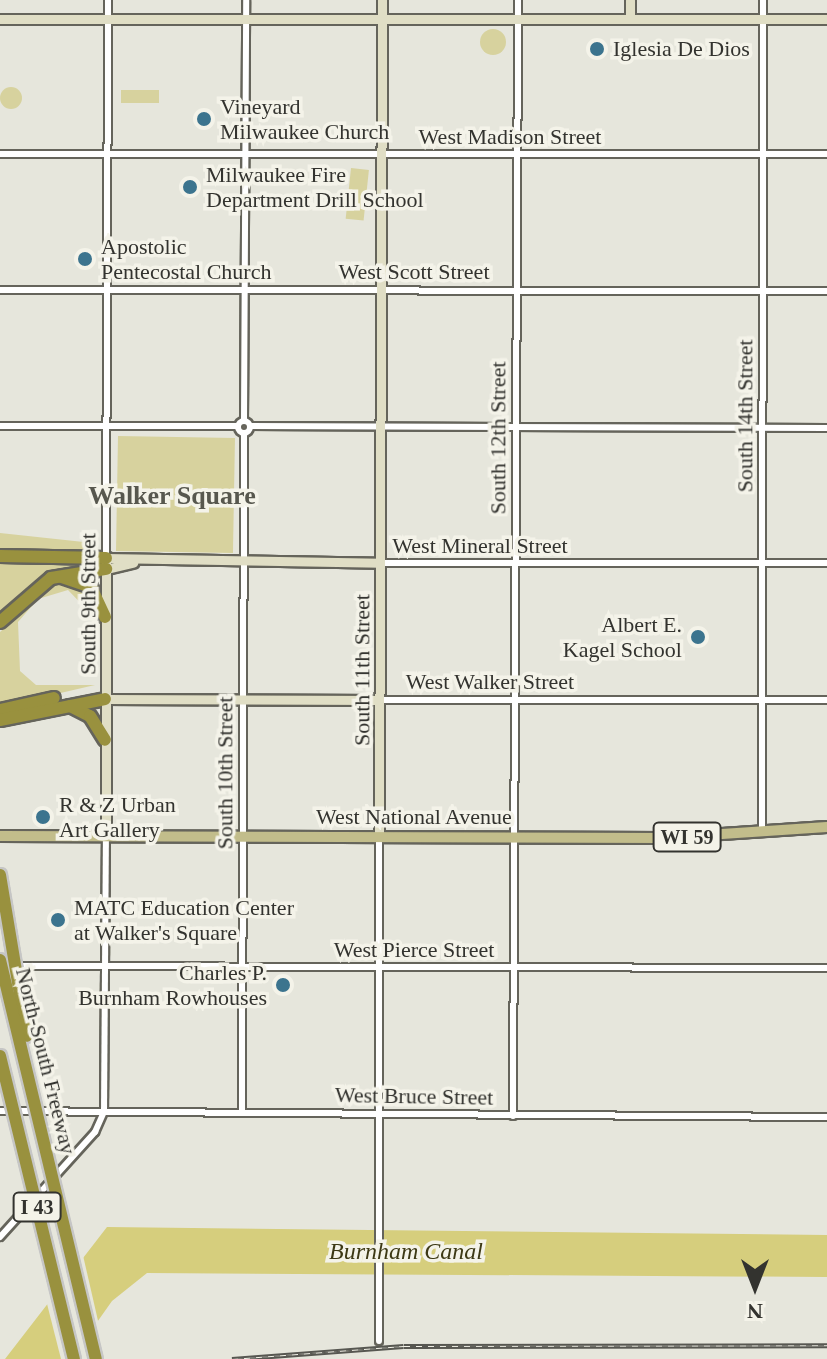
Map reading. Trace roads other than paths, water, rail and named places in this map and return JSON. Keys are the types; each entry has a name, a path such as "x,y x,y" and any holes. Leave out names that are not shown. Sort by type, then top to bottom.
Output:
{"highway":[{"path":"0,556 106,563"},
{"path":"0,622 51,578 106,563"},
{"path":"51,578 91,587 105,617"},
{"path":"0,710 63,697 105,699"},
{"path":"0,720 105,699"},
{"path":"63,705 90,716 105,740"},
{"path":"0,875 41,1122"},
{"name":"North-South Freeway","path":"0,963 96,1359"},
{"name":"North-South Freeway","path":"0,1056 74,1359"}],"main road":[{"name":"West National Avenue","path":"0,836 515,837 762,832 827,827"}],"street":[{"name":"South 9th Street","path":"104,1112 108,0"},
{"path":"246,0 244,420 250,426 827,428"},
{"name":"South 11th Street","path":"379,1341 377,1114 382,0"},
{"name":"South 12th Street","path":"513,1116 518,0"},
{"path":"630,0 630,19"},
{"name":"South 14th Street","path":"762,832 763,0"},
{"path":"0,19 827,19"},
{"name":"West Madison Street","path":"0,154 827,154"},
{"name":"West Scott Street","path":"0,290 827,291"},
{"path":"0,426 237,426 244,420"},
{"path":"237,426 244,433 250,426"},
{"name":"South 10th Street","path":"242,1112 244,433"},
{"name":"West Mineral Street","path":"106,563 827,563"},
{"name":"West Walker Street","path":"105,699 827,700"},
{"name":"West Pierce Street","path":"0,963 105,967 827,968"},
{"name":"West Bruce Street","path":"0,1111 827,1117"},
{"path":"0,1237 95,1132 104,1112"}],"water":[{"name":"Burnham Canal","path":"107,1227 827,1235 827,1277 147,1273 112,1301 71,1359 5,1359"}],"railway":[{"path":"232,1359 404,1346 827,1345"}],"place":[{"name":"Iglesia De Dios","path":"597,49"},
{"name":"Vineyard Milwaukee Church","path":"204,119"},
{"name":"Milwaukee Fire Department Drill School","path":"190,187"},
{"name":"Apostolic Pentecostal Church","path":"85,259"},
{"name":"Albert E. Kagel School","path":"698,637"},
{"name":"R & Z Urban Art Gallery","path":"43,817"},
{"name":"MATC Education Center at Walker's Square","path":"58,920"},
{"name":"Charles P. Burnham Rowhouses","path":"283,985"}],"district":[{"name":"Walker Square","path":"172,496"}]}
